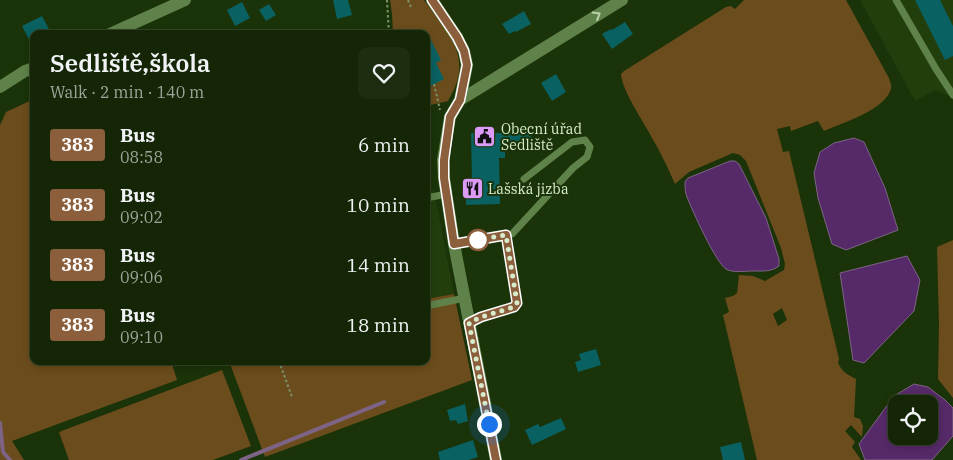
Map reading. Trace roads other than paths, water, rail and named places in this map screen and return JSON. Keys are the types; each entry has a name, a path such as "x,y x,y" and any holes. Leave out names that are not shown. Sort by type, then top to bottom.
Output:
{"street":[{"path":"119,30 186,0"},
{"path":"432,0 457,37 464,51 467,65 460,100 450,117 444,160 444,178 454,244 496,460"},
{"path":"460,100 622,0"},
{"path":"0,87 30,70"}],"lane":[{"path":"896,0 953,95"},
{"path":"454,244 512,234 573,168 588,157 590,147 585,140 572,142 524,179"},
{"path":"430,197 447,194"},
{"path":"469,323 481,317 514,307 517,303 506,235"},
{"path":"430,305 465,298"}],"waterway":[{"path":"241,460 384,402"},
{"path":"0,423 3,452 10,460"}],"place":[{"name":"Obecní úřad Sedliště","path":"485,137"},
{"name":"Lašská jizba","path":"472,189"}]}
